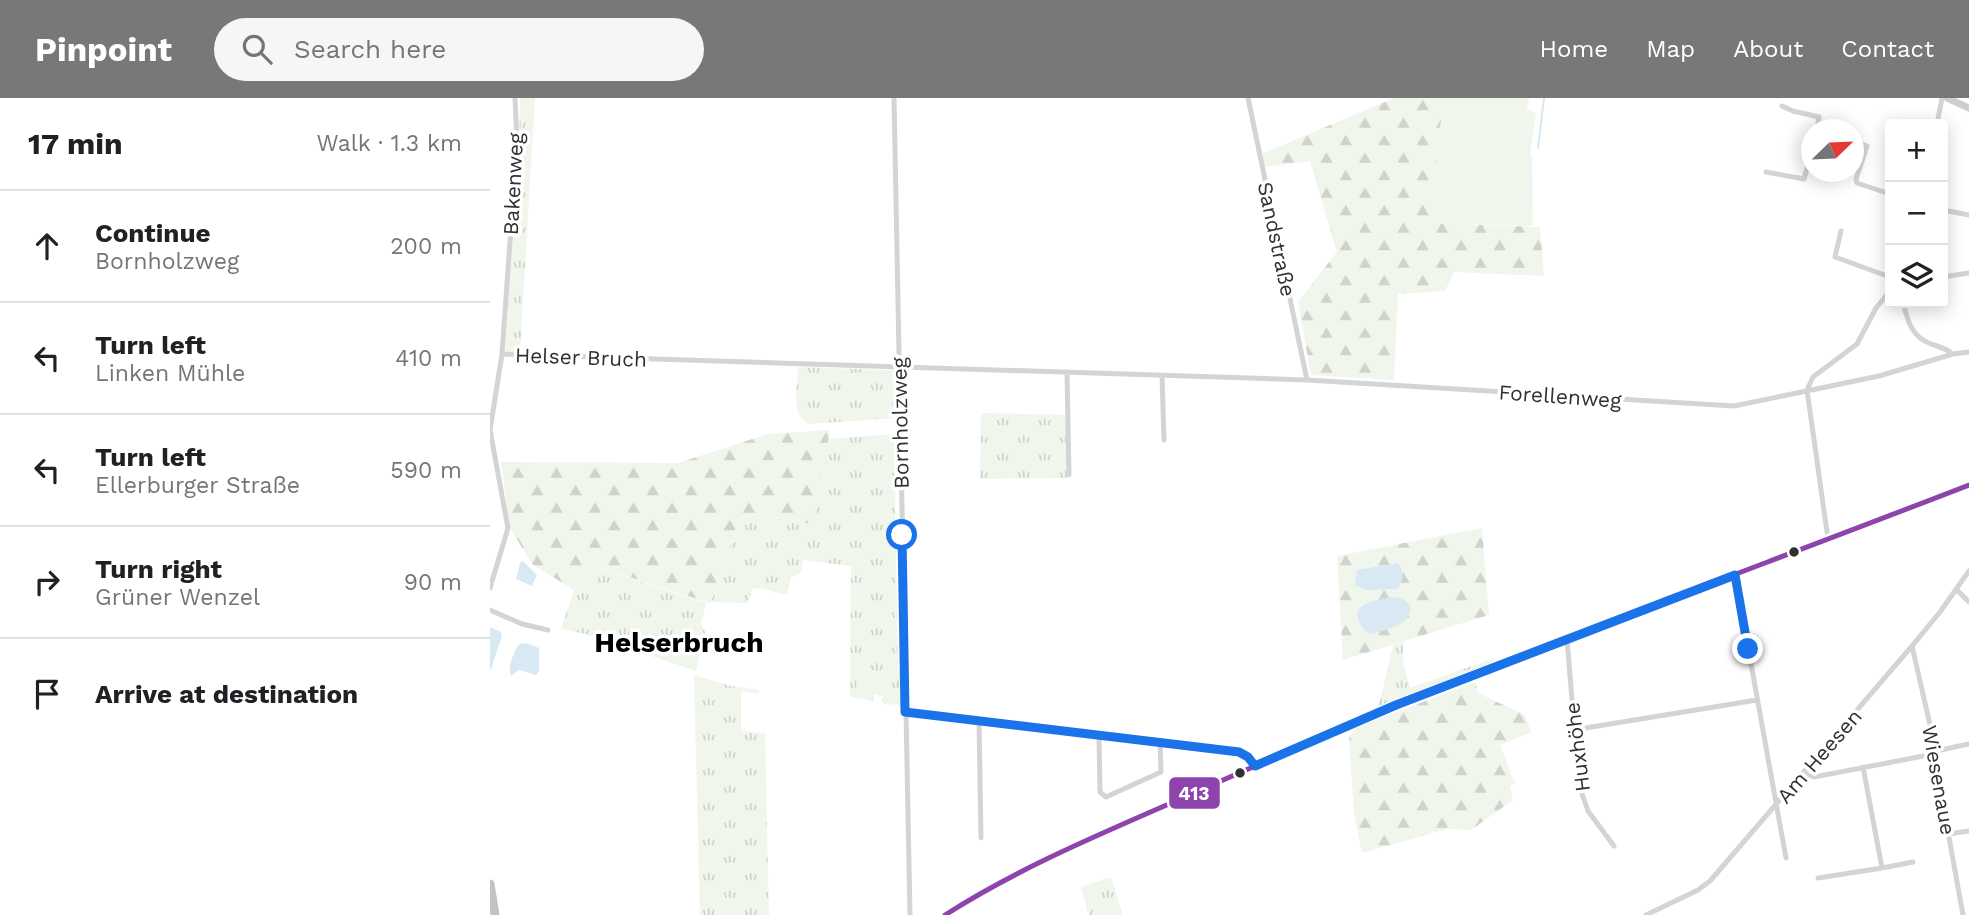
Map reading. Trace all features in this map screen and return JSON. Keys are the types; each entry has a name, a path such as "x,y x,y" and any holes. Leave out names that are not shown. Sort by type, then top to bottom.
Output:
{"highway":[{"path":"490,884 495,915"}],"street":[{"name":"Bakenweg","path":"502,354 517,144 515,98"},
{"name":"Bornholzweg","path":"894,98 909,915"},
{"name":"Sandstraße","path":"1248,98 1307,380"},
{"path":"1938,119 1944,98 1969,108"},
{"path":"1782,106 1819,119"},
{"path":"1766,172 1801,178"},
{"path":"1857,182 1885,192"},
{"path":"1948,211 1969,215"},
{"path":"1841,231 1835,257 1885,275"},
{"path":"1948,276 1969,273"},
{"path":"1828,539 1807,390 1813,377 1857,344 1876,307 1885,297"},
{"path":"1905,308 1913,334 1952,354"},
{"name":"Forellenweg","path":"898,366 1307,380 1734,406 1879,376 1952,354 1969,352"},
{"name":"Helser Bruch","path":"490,588 508,528 491,430 502,354 898,366"},
{"path":"1067,372 1069,475"},
{"path":"1162,376 1164,440"},
{"path":"945,915 1002,881 1370,715 1969,485"},
{"name":"Am Heesen","path":"1646,915 1704,886 1913,646 1969,570"},
{"path":"1735,575 1786,858"},
{"path":"1956,589 1969,602"},
{"path":"490,610 522,624 548,629"},
{"name":"Huxhöhe","path":"1567,639 1578,785 1583,800 1614,846"},
{"name":"Wiesenaue","path":"1913,646 1935,752 1963,915"},
{"path":"1573,730 1757,700"},
{"path":"905,712 1239,752 1248,757 1255,766"},
{"path":"979,719 981,838"},
{"path":"1099,735 1100,792 1106,797 1161,772 1160,742"},
{"path":"1803,773 1814,777 1969,744"},
{"path":"1863,767 1882,867"},
{"path":"1948,834 1969,831"},
{"path":"1818,878 1913,862"}],"green space":[{"path":"520,98 535,98 520,352 505,352 519,147"},
{"path":"1394,98 1443,98 1432,223 1540,227 1544,276 1454,272 1445,291 1398,294 1394,380 1311,375 1298,302 1337,252 1310,161 1265,167 1262,154"},
{"path":"1443,98 1529,98 1527,110 1536,113 1530,154 1533,226 1432,223"},
{"path":"798,367 892,370 896,374 897,418 808,424 802,419 797,406"},
{"path":"981,413 1066,415 1067,478 980,479"},
{"path":"830,430 812,524 761,514 739,518 709,603 599,567 574,590 532,564 510,528 501,462 678,463 768,434"},
{"path":"894,434 901,705 884,704 881,698 890,697 890,675 858,668 856,691 874,694 874,701 850,697 851,566 803,560 801,572 791,578 787,595 759,588 752,589 748,603 711,602 739,518 761,514 811,524 828,439"},
{"path":"1482,528 1489,615 1343,660 1337,556"},
{"path":"598,567 706,603 701,624 705,632 696,671 590,635 561,629 574,590"},
{"path":"1403,642 1403,662 1410,688 1494,658 1494,662 1376,707 1380,701 1393,645"},
{"path":"858,668 890,675 890,697 856,691"},
{"path":"694,675 731,686 759,690 759,694 741,691 741,731 765,733 769,915 700,915"},
{"path":"1475,682 1478,693 1525,715 1531,732 1500,745 1515,784 1510,786 1513,800 1471,830 1447,829 1362,853 1354,815 1349,738 1355,728"},
{"path":"1111,877 1123,915 1089,915 1081,887"}],"water":[{"path":"523,561 537,575 532,586 516,579"},
{"path":"1398,563 1403,576 1397,589 1367,590 1355,585 1357,570"},
{"path":"1391,597 1402,598 1410,605 1407,618 1396,626 1368,634 1361,625 1358,611 1374,601"},
{"path":"490,627 501,632 502,636 490,672"},
{"path":"526,643 539,648 539,671 536,675 519,670 511,676 510,664 515,651 519,644"}],"waterway":[{"path":"1538,148 1544,98"}],"transit line":[{"name":"413","path":"945,915 1011,877 1115,827 1313,741 1593,628 1969,485"}],"district":[{"name":"Helserbruch","path":"679,642"}],"route":[{"path":"902,535 905,712 1239,752 1248,757 1255,766 1468,676 1735,575 1748,649"}]}
